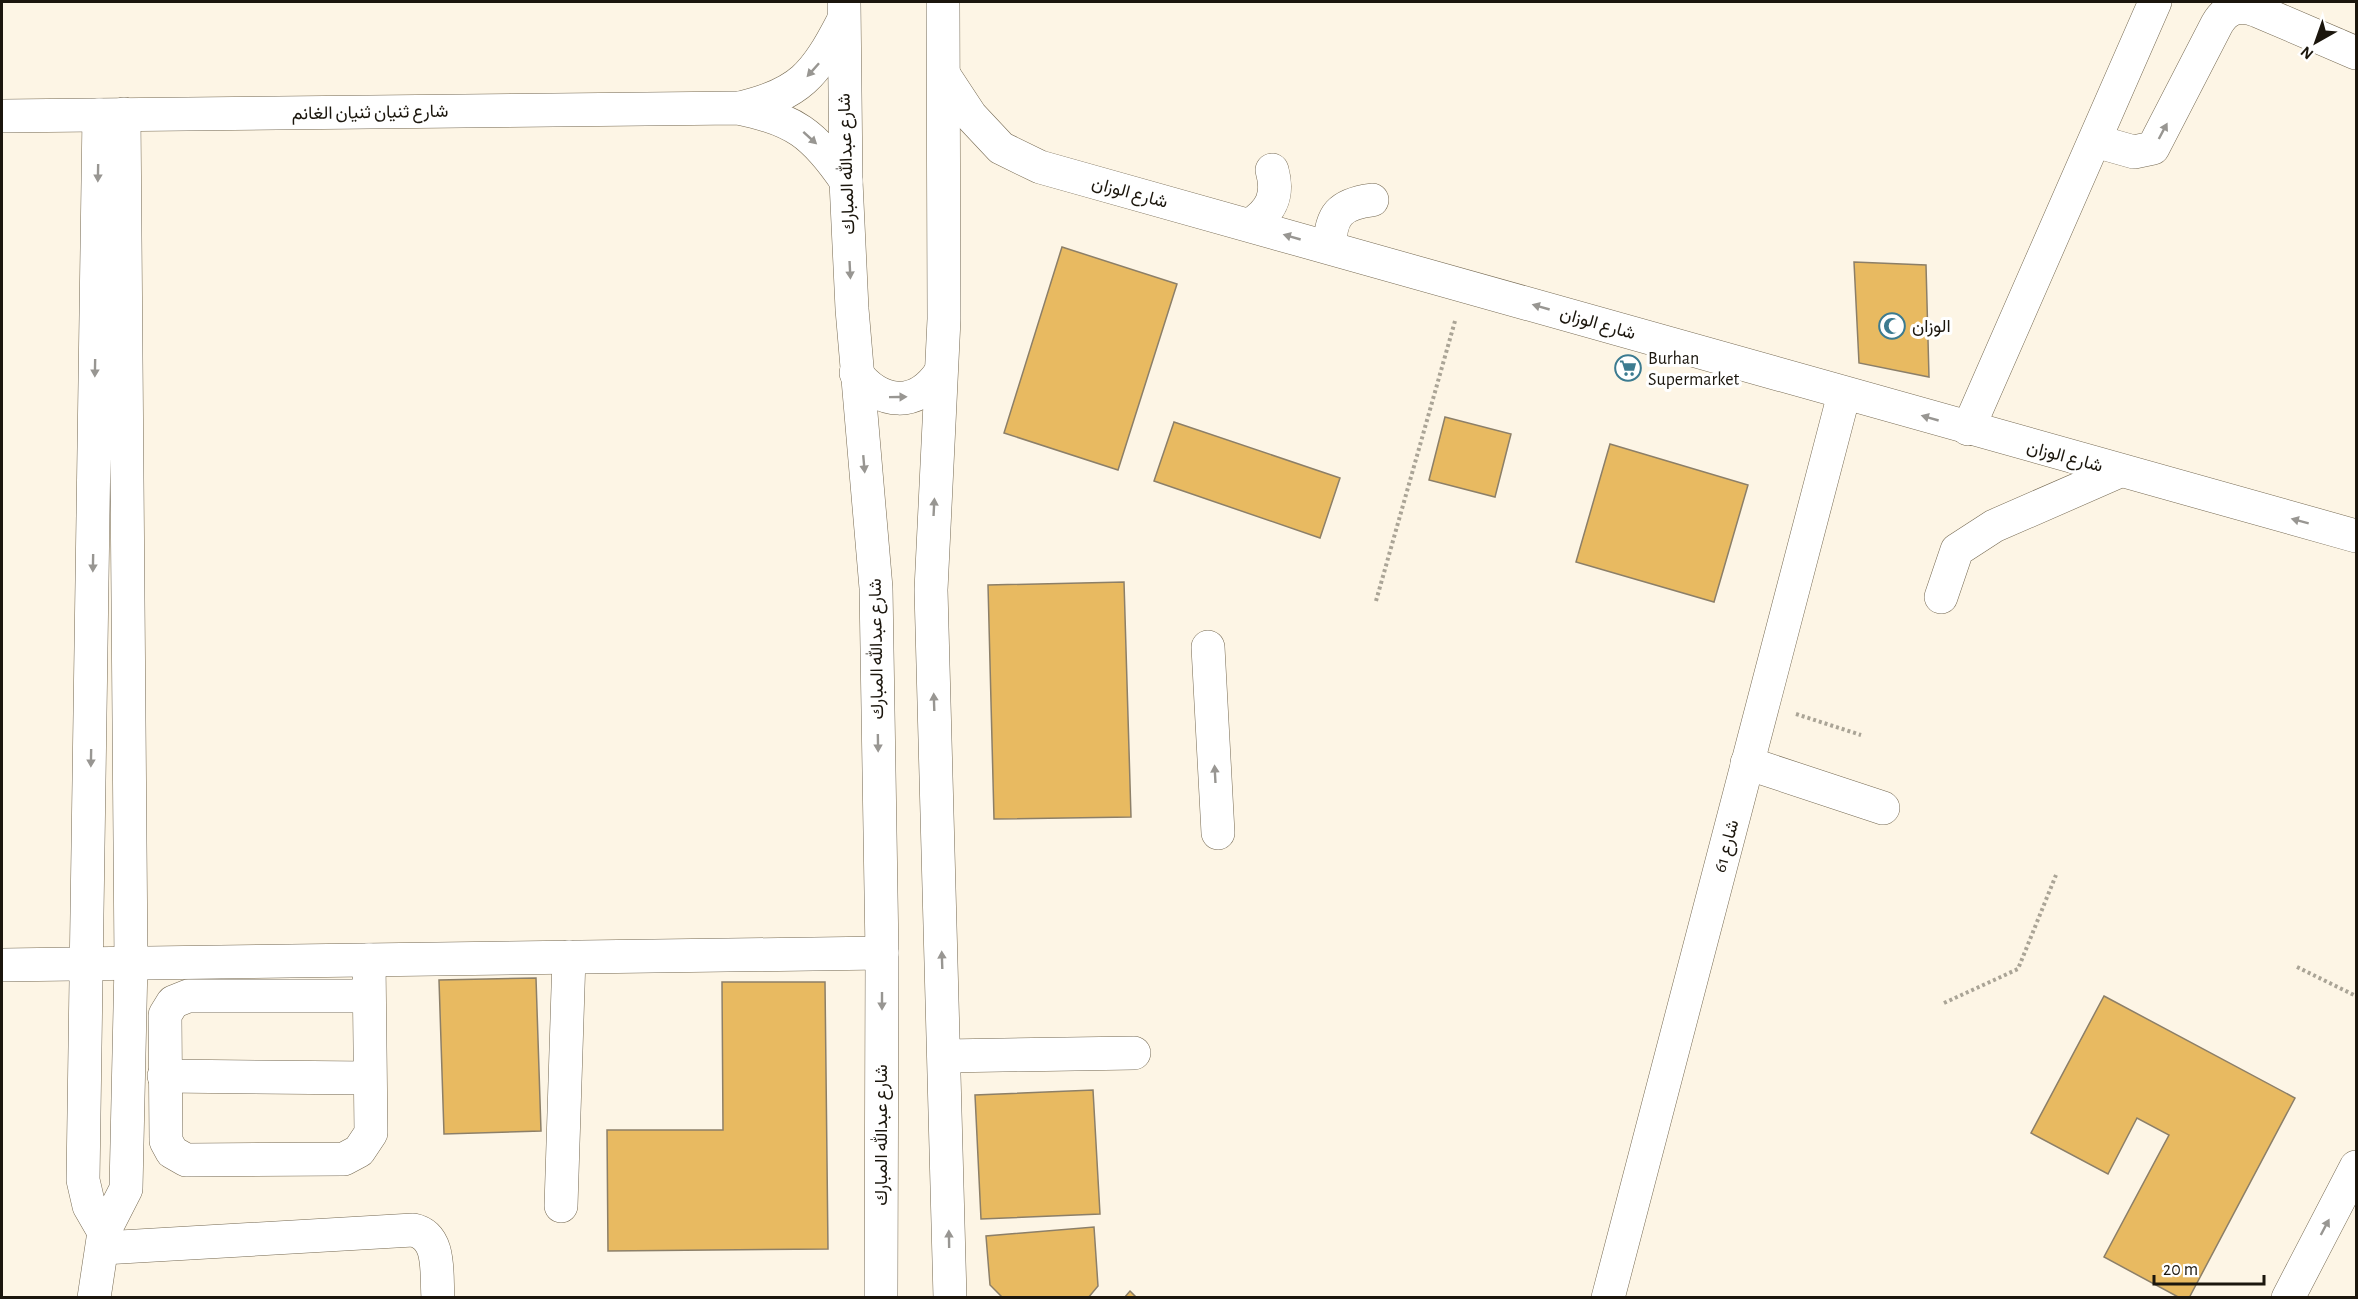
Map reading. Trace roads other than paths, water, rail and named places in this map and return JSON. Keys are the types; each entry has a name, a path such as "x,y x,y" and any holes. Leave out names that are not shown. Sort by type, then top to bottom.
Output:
{"street":[{"path":"943,2 944,319 931,591 950,1298"},
{"path":"1968,429 2155,2"},
{"path":"2095,141 2134,152 2153,147 2217,24 2223,14 2234,8 2246,6 2258,10 2356,53"},
{"path":"738,108 771,101 801,84 824,58 843,11"},
{"name":"شارع عبدالله المبارك","path":"843,11 846,181 856,374 876,588 882,952 881,1298"},
{"name":"شارع الوزان","path":"944,75 971,116 1001,148 1040,168 1330,247 1968,429 2356,536"},
{"path":"738,108 771,115 802,130 827,153 846,181"},
{"name":"شارع ثنيان ثنيان الغانم","path":"2,116 738,108"},
{"path":"93,1298 103,1240 126,1189 131,963 111,115"},
{"path":"103,1240 89,1206 83,1180 111,115"},
{"path":"1250,225 1264,216 1273,202 1276,186 1272,170"},
{"path":"1330,247 1330,229 1338,212 1354,202 1372,200"},
{"path":"856,374 874,392 898,398 923,392 940,373"},
{"name":"شارع 61","path":"1608,1298 1844,394"},
{"path":"1941,597 1957,550 1994,526 2120,471"},
{"path":"1208,647 1218,833"},
{"path":"1748,763 1883,808"},
{"path":"2,964 882,952"},
{"path":"561,1206 569,957"},
{"path":"369,960 371,1132 366,1143 352,1156 344,1159 186,1160 172,1152 166,1142 164,1076 165,1015 173,1002 181,998 369,996"},
{"path":"945,1056 1134,1053"},
{"path":"164,1076 369,1078"},
{"path":"2288,1298 2356,1167"},
{"path":"103,1240 413,1230 427,1236 434,1245 438,1298"}],"place":[{"name":"الوزان","path":"1892,326"},
{"name":"Burhan Supermarket","path":"1628,368"}]}
